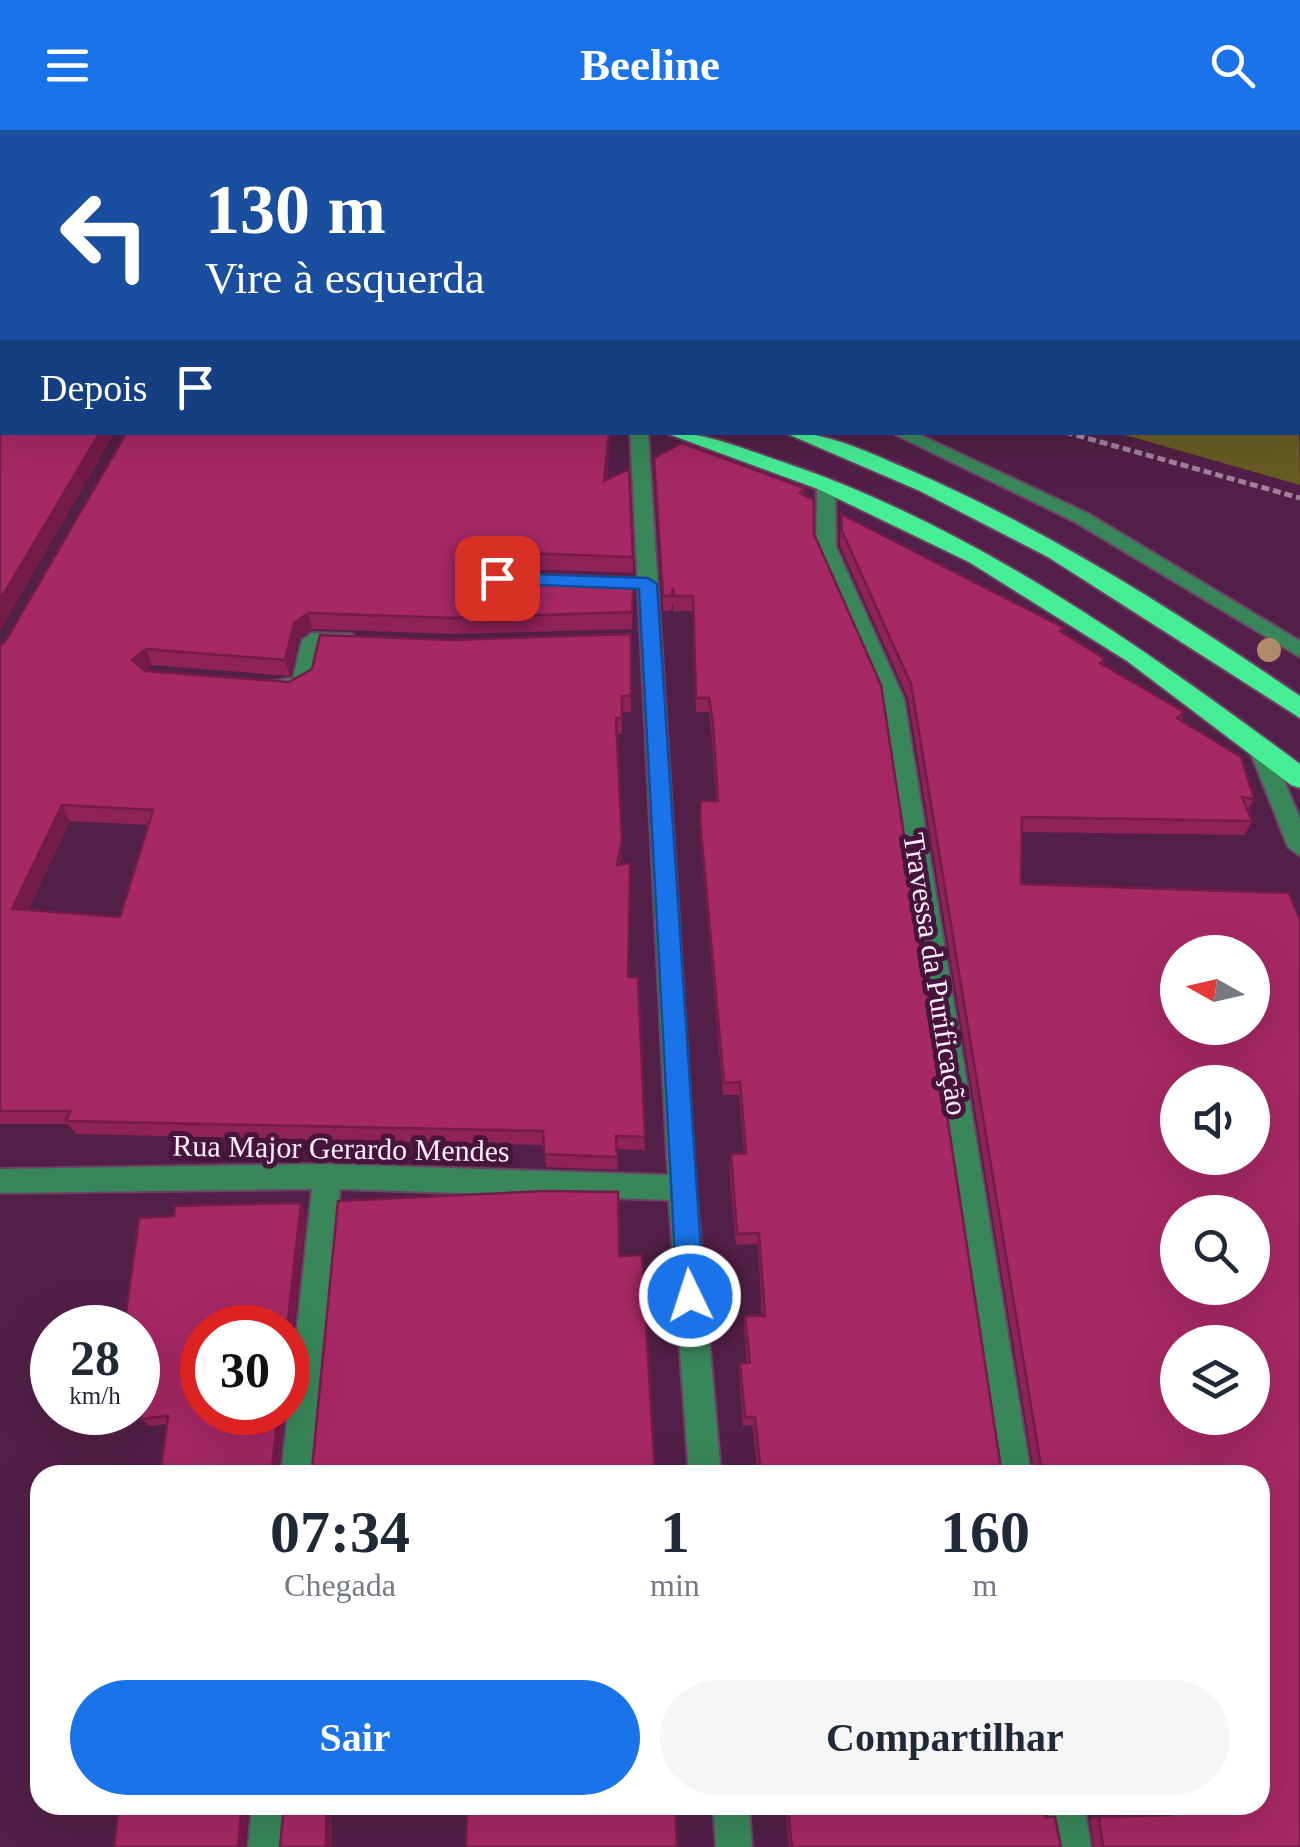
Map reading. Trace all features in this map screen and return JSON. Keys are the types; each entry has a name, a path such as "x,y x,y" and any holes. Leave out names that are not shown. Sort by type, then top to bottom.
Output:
{"highway":[{"path":"681,435 826,484 900,517 1009,577 1136,655 1300,778"},
{"path":"800,435 935,490 1062,554 1163,613 1300,708"}],"street":[{"path":"638,435 639,584 704,1465"},
{"path":"905,435 1082,518 1300,650"},
{"name":"Travessa da Purificação","path":"826,484 822,524 826,548 893,699 1012,1465"},
{"path":"258,684 302,684 312,640 365,642"},
{"path":"1260,749 1300,846"},
{"path":"298,1465 327,1176"},
{"name":"Rua Major Gerardo Mendes","path":"0,1181 327,1176 682,1188"},
{"path":"266,1847 269,1815"},
{"path":"732,1815 734,1847"},
{"path":"1068,1815 1073,1847"}],"path":[{"path":"1076,435 1300,498"}],"shaded area":[{"path":"1125,435 1299,435 1300,485"}],"building":[{"path":"0,435 98,435 0,600"},
{"path":"125,435 609,435 604,481 629,469 633,557 495,552 481,563 495,571 634,577 632,612 452,618 308,613 294,623 285,660 146,649 132,660 145,671 289,682 312,669 320,635 452,640 631,634 631,696 622,696 622,718 616,718 622,840 617,865 630,863 628,977 638,977 645,1137 616,1136 617,1157 544,1154 543,1131 66,1121 70,1111 0,1111 0,645","holes":["62,805 153,810 120,917 12,909"]},
{"path":"682,443 804,488 800,493 814,500 814,534 881,685 1001,1465 760,1465 755,1417 745,1417 740,1363 750,1363 745,1316 765,1316 759,1233 737,1234 731,1154 746,1153 740,1082 724,1083 700,820 701,801 718,801 713,723 709,698 696,698 693,596 674,596 673,588 671,596 663,596 654,458"},
{"path":"841,514 1064,628 1060,631 1105,659 1100,663 1184,712 1177,718 1241,757 1254,799 1242,797 1252,821 1022,817 1021,884 1289,893 1300,920 1300,1847 1103,1847 1099,1817 1270,1815 1270,1465 1041,1465 911,684 842,531"},
{"path":"545,1191 618,1192 619,1256 642,1255 654,1465 312,1465 338,1201"},
{"path":"301,1203 290,1305 180,1305 180,1435 276,1435 272,1465 161,1465 168,1416 160,1417 160,1305 127,1305 139,1218 174,1216 175,1206"},
{"path":"118,1815 241,1815 238,1847 114,1847"},
{"path":"283,1815 326,1815 326,1847 280,1847"},
{"path":"467,1815 675,1815 677,1847 466,1847"},
{"path":"789,1815 1045,1815 1055,1817 1061,1847 792,1847"}],"route":[{"path":"497,578 648,584 690,1296"}]}
